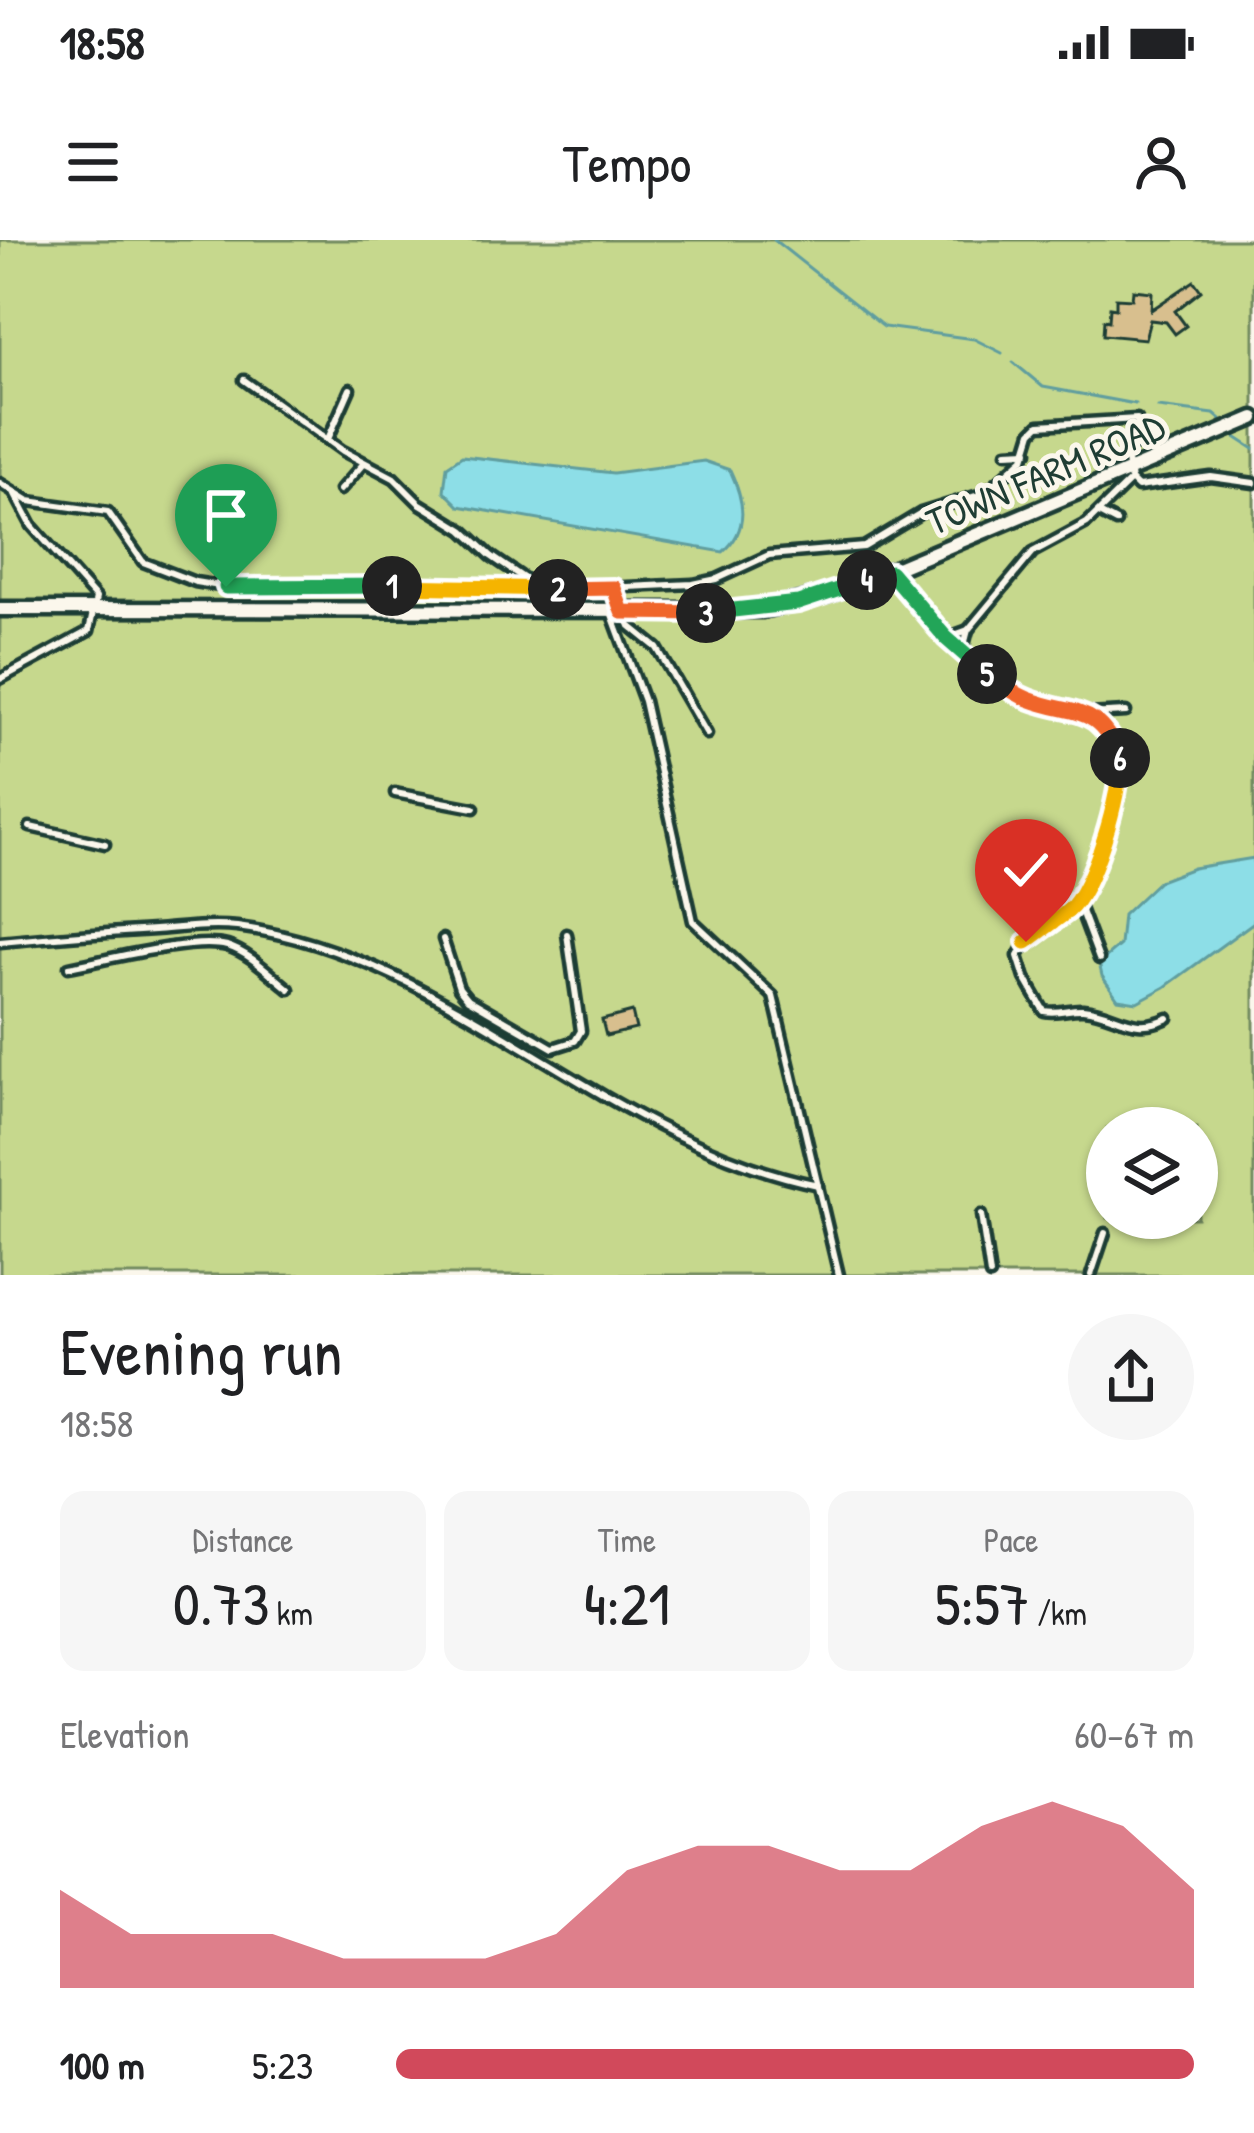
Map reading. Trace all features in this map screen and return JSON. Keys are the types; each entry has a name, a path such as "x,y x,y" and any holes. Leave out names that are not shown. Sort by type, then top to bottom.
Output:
{"street":[{"name":"TOWN FARM ROAD","path":"0,609 762,610 813,599 890,572 1130,475 1254,418"}],"lane":[{"path":"244,380 328,440 400,482 419,503 540,589"},
{"path":"328,440 350,389"},
{"path":"0,483 29,501 108,512 143,562 195,582 262,590 614,588 717,580 770,555 864,548 921,513 985,494 1028,451 1032,432 1039,425 1137,419 1138,443 1125,452 1138,488 1211,477 1254,483"},
{"path":"1007,452 1028,451"},
{"path":"340,490 364,463"},
{"path":"962,653 968,630 1034,552 1099,513 1130,475"},
{"path":"0,679 89,631 96,598 32,526 13,491"},
{"path":"1099,513 1116,522"},
{"path":"890,572 946,638 1018,695 1088,714 1126,712"},
{"path":"614,588 693,921 772,996 839,1275"},
{"path":"617,612 657,648 707,734"},
{"path":"946,638 968,630"},
{"path":"1088,714 1120,755 1121,774 1087,890 1078,903 1026,942 1018,956 1044,1011 1056,1014 1080,1008 1146,1026 1168,1018"},
{"path":"395,793 474,808"},
{"path":"30,827 105,844"},
{"path":"1078,903 1099,959"},
{"path":"0,942 219,926 283,936 345,957 463,1012 679,1138 770,1175 818,1185"},
{"path":"443,939 459,988 468,999 553,1048 575,1041 581,1031 567,934"},
{"path":"70,967 190,946 225,945 289,989"},
{"path":"981,1215 990,1275"},
{"path":"1091,1275 1103,1239"}],"green space":[{"path":"0,240 1254,240 1254,1275 0,1275"}],"water":[{"path":"462,456 613,473 704,461 730,470 739,492 741,524 723,552 459,506 444,491 447,466"},
{"path":"1254,858 1254,922 1165,987 1137,1002 1118,999 1099,963 1120,945 1123,915 1159,881 1193,868"}],"building":[{"path":"1194,281 1201,291 1175,311 1186,326 1175,334 1166,322 1150,320 1145,339 1103,335 1104,320 1109,321 1116,298 1132,299 1133,290 1152,292 1151,310"},
{"path":"632,1012 636,1029 606,1036 602,1020"}],"waterway":[{"path":"774,240 884,327 974,339 1002,353"},
{"path":"1013,362 1043,387 1135,404"},
{"path":"1158,407 1214,414 1221,420"},
{"path":"1234,436 1254,449"}],"route":[{"path":"226,587 614,588 622,612 733,613 798,603 890,572 976,666 1018,695 1088,714 1120,755 1119,790 1087,890 1078,903 1026,942"}]}
